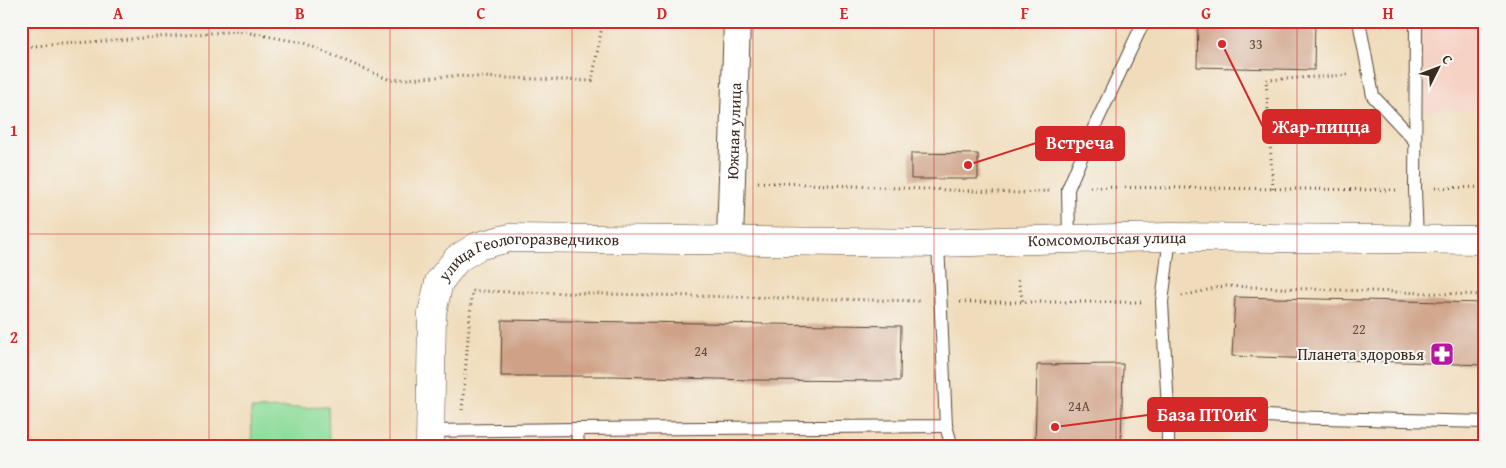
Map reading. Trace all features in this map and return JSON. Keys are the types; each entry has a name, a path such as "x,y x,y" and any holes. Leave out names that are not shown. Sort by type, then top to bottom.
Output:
{"street":[{"name":"Южная улица","path":"730,240 737,21"},
{"name":"Комсомольская улица","path":"730,240 938,243 1170,237 1485,240"},
{"name":"улица Геологоразведчиков","path":"430,439 432,313 439,282 456,259 478,246 509,238 730,240"}],"lane":[{"path":"1069,239 1068,189 1092,132 1144,21"},
{"path":"1359,21 1373,96 1416,141"},
{"path":"1416,21 1415,189 1417,240"},
{"path":"1168,447 1168,409 1162,302 1170,237"},
{"path":"938,243 946,426 952,447"},
{"path":"1168,409 1283,417 1485,422"},
{"path":"430,439 460,431 946,426"},
{"path":"577,429 578,447"}],"path":[{"path":"21,47 239,31 304,43 390,80 453,76 592,81 602,21"},
{"path":"1273,189 1266,80 1369,73"},
{"path":"733,181 1020,193 1098,186 1377,190 1485,187"},
{"path":"1018,280 1023,302"},
{"path":"460,431 472,291 941,302 1162,302 1224,286 1485,295"}],"shaded area":[{"path":"1405,21 1485,21 1485,110 1414,111"}],"green space":[{"path":"328,407 329,447 252,447 251,409"}],"building":[{"path":"1198,21 1315,21 1314,70 1197,67"},
{"path":"911,153 978,154 978,179 911,179"},
{"path":"1235,297 1485,303 1485,365 1232,356"},
{"path":"502,320 901,326 900,381 501,376"},
{"path":"1123,364 1121,447 1035,447 1037,365"}],"place":[{"name":"Жар-пицца","path":"1222,44"},
{"name":"Встреча","path":"968,165"},
{"name":"Планета здоровья","path":"1442,354"},
{"name":"База ПТОиК","path":"1055,427"}]}
